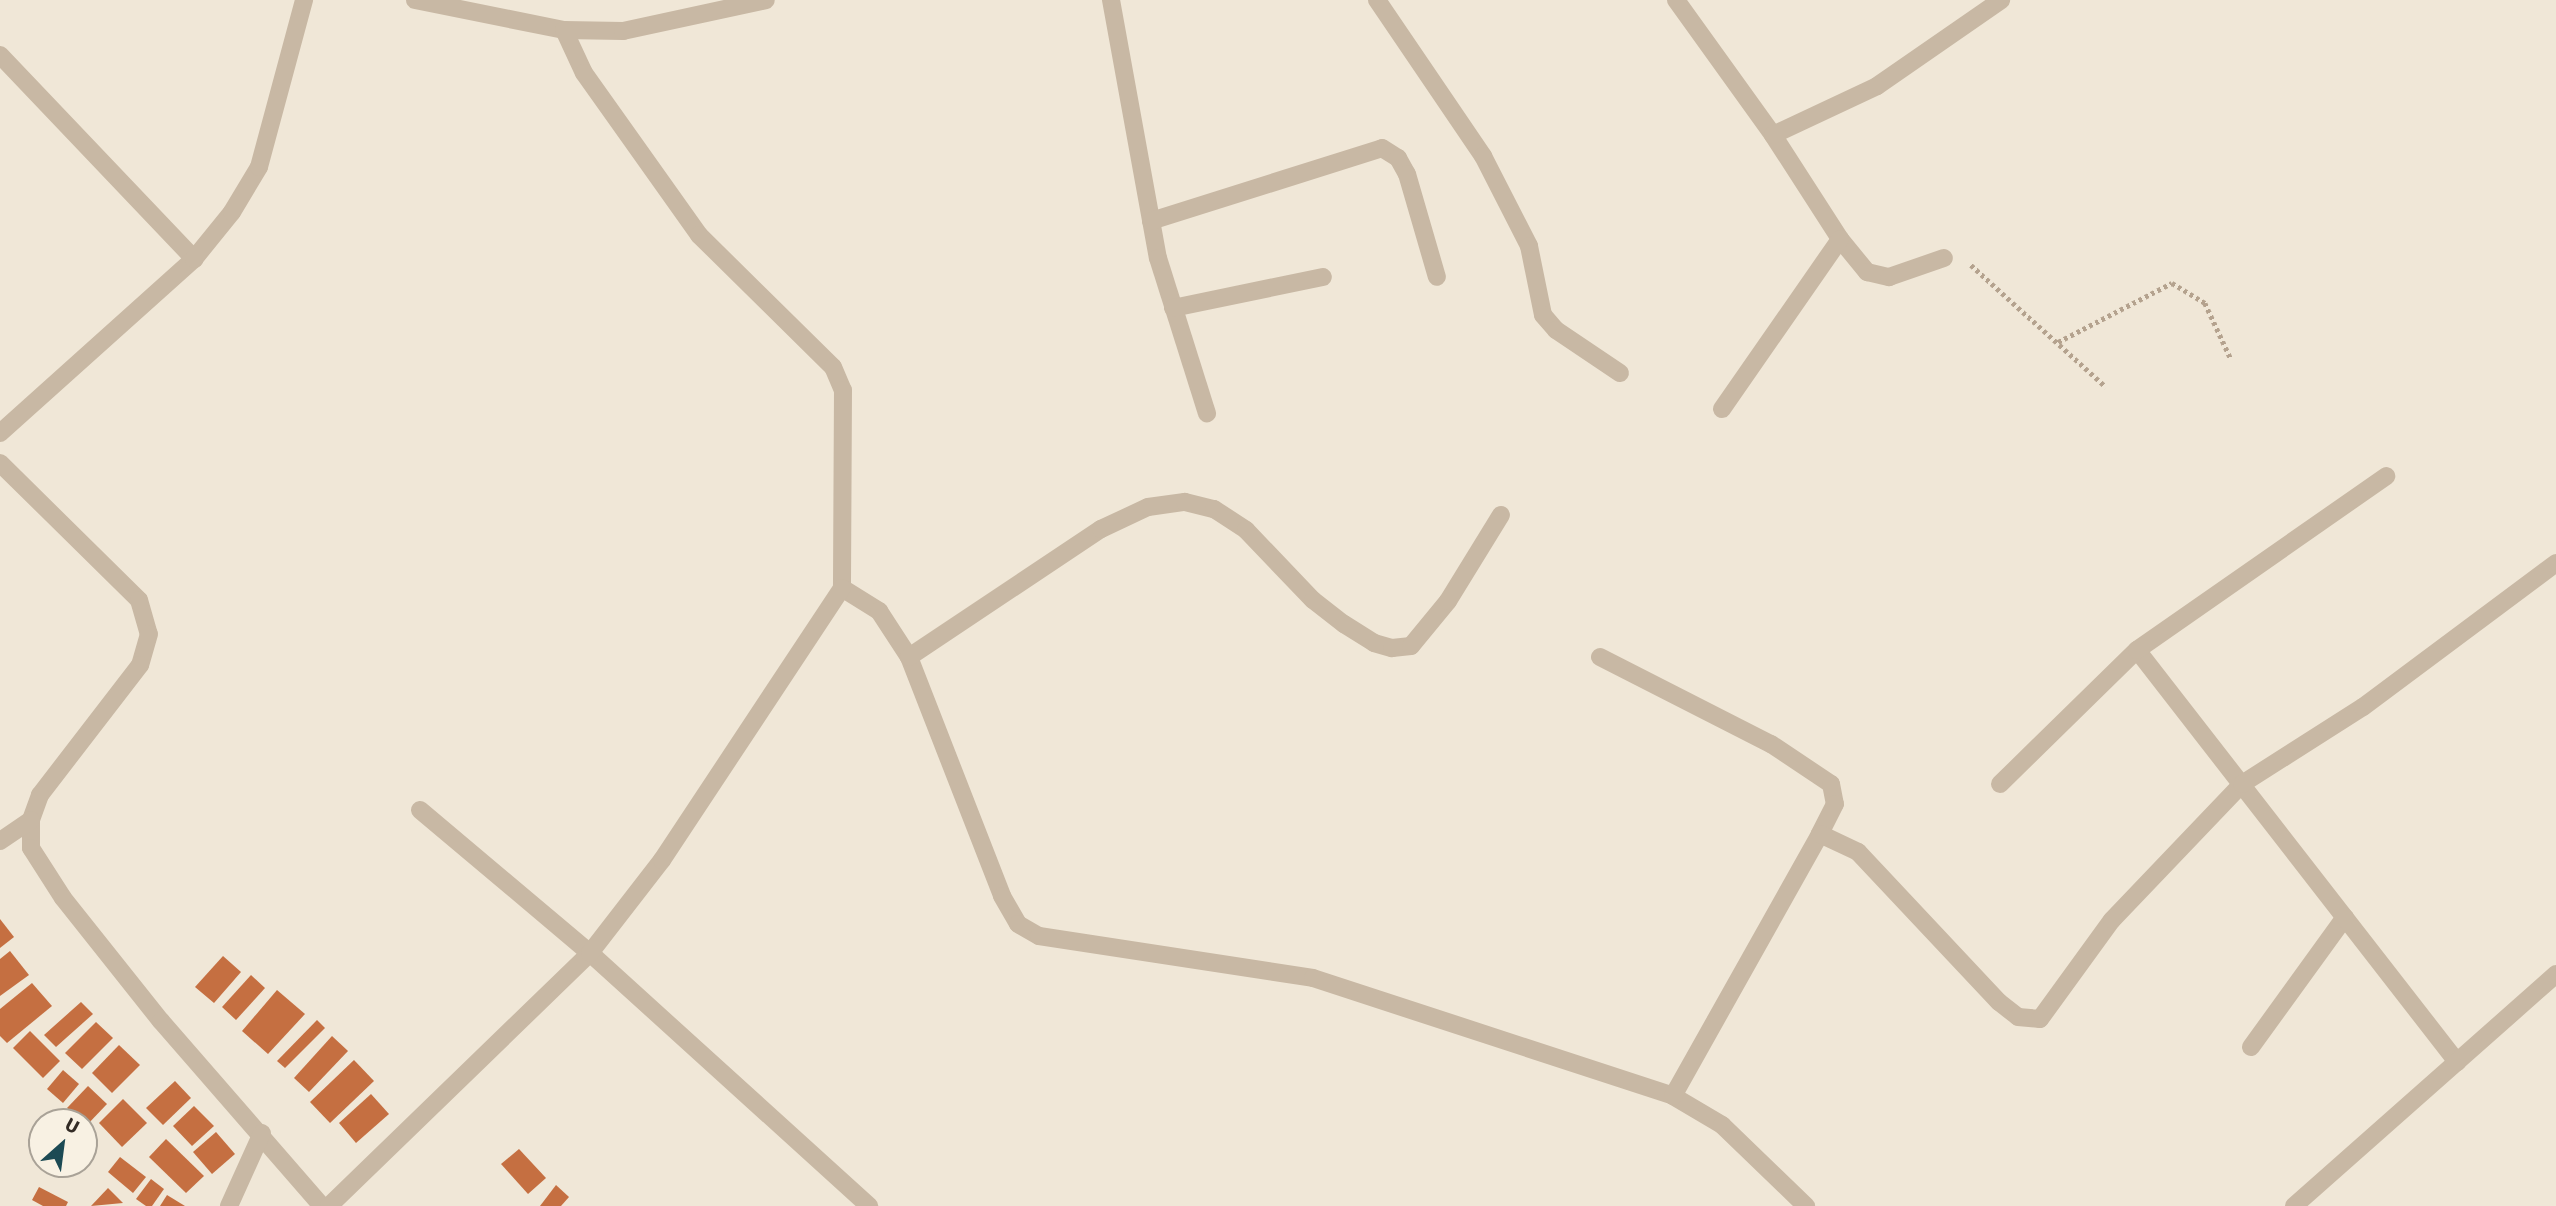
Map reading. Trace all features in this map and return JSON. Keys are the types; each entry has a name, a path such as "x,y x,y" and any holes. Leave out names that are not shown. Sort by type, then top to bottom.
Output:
{"street":[{"path":"0,433 194,259 232,212 259,167 304,0"},
{"path":"415,0 564,30 623,31 766,0"},
{"path":"1111,0 1151,221 1173,308 1207,413"},
{"path":"1377,0 1483,156 1529,246 1543,315 1556,330 1620,373"},
{"path":"1676,0 1773,135 1840,239 1867,272 1889,277 1944,258"},
{"path":"1773,135 1877,86 2001,0"},
{"path":"329,1206 590,953 662,860 842,588 843,390 833,367 699,235 584,73 564,30"},
{"path":"0,55 194,259"},
{"path":"1151,221 1382,148 1398,158 1407,174 1437,277"},
{"path":"1722,409 1840,239"},
{"path":"1173,308 1323,276"},
{"path":"0,463 139,600 149,634 140,665 40,795 31,820 31,848 63,898 162,1021 262,1133 322,1206"},
{"path":"2000,784 2137,650 2386,475"},
{"path":"909,657 1101,529 1148,506 1185,502 1214,509 1245,530 1312,600 1344,624 1374,643 1392,648 1411,646 1448,601 1502,514"},
{"path":"1820,834 1858,852 1998,1002 2018,1017 2040,1019 2112,920 2242,785 2363,707 2556,563"},
{"path":"842,588 879,611 909,657 1002,896 1018,924 1039,936 1312,978 1673,1096 1722,1125 1806,1206"},
{"path":"2137,650 2457,1062"},
{"path":"1600,657 1770,744 1831,784 1835,804 1673,1096"},
{"path":"420,810 590,953 869,1206"},
{"path":"0,841 31,820"},
{"path":"2251,1047 2345,917"},
{"path":"2294,1206 2556,974"},
{"path":"229,1206 262,1133"}],"path":[{"path":"1944,258 1961,259 1978,269 2106,387"},
{"path":"2058,342 2172,283 2205,303 2231,359"}],"building":[{"path":"0,919 14,937 0,948"},
{"path":"10,951 29,975 0,996 0,959"},
{"path":"223,956 241,972 214,1003 195,987"},
{"path":"251,975 265,988 236,1020 222,1007"},
{"path":"32,983 52,1006 7,1043 0,1036 0,1009"},
{"path":"277,990 305,1014 268,1054 242,1031"},
{"path":"81,1002 93,1014 56,1047 44,1035"},
{"path":"317,1020 325,1028 285,1068 277,1061"},
{"path":"96,1022 113,1038 82,1069 65,1053"},
{"path":"30,1031 60,1061 43,1078 13,1048"},
{"path":"332,1036 348,1051 309,1092 294,1078"},
{"path":"119,1045 140,1065 112,1093 92,1073"},
{"path":"354,1060 374,1081 330,1123 310,1102"},
{"path":"63,1070 79,1084 63,1103 47,1089"},
{"path":"175,1081 191,1098 163,1125 146,1108"},
{"path":"88,1086 107,1104 98,1113 98,1108 67,1108"},
{"path":"371,1094 389,1114 356,1143 339,1123"},
{"path":"123,1099 147,1123 122,1147 99,1123"},
{"path":"194,1106 214,1126 192,1146 173,1126"},
{"path":"216,1132 235,1154 212,1174 193,1152"},
{"path":"166,1139 204,1176 186,1193 149,1157"},
{"path":"519,1149 546,1178 528,1194 501,1164"},
{"path":"120,1157 146,1177 133,1193 108,1172"},
{"path":"151,1179 164,1189 152,1206 146,1206 136,1199"},
{"path":"556,1185 569,1197 561,1206 540,1206"},
{"path":"39,1187 68,1202 66,1206 43,1206 32,1200"},
{"path":"108,1188 123,1203 91,1206"},
{"path":"167,1195 185,1206 160,1206"}]}
